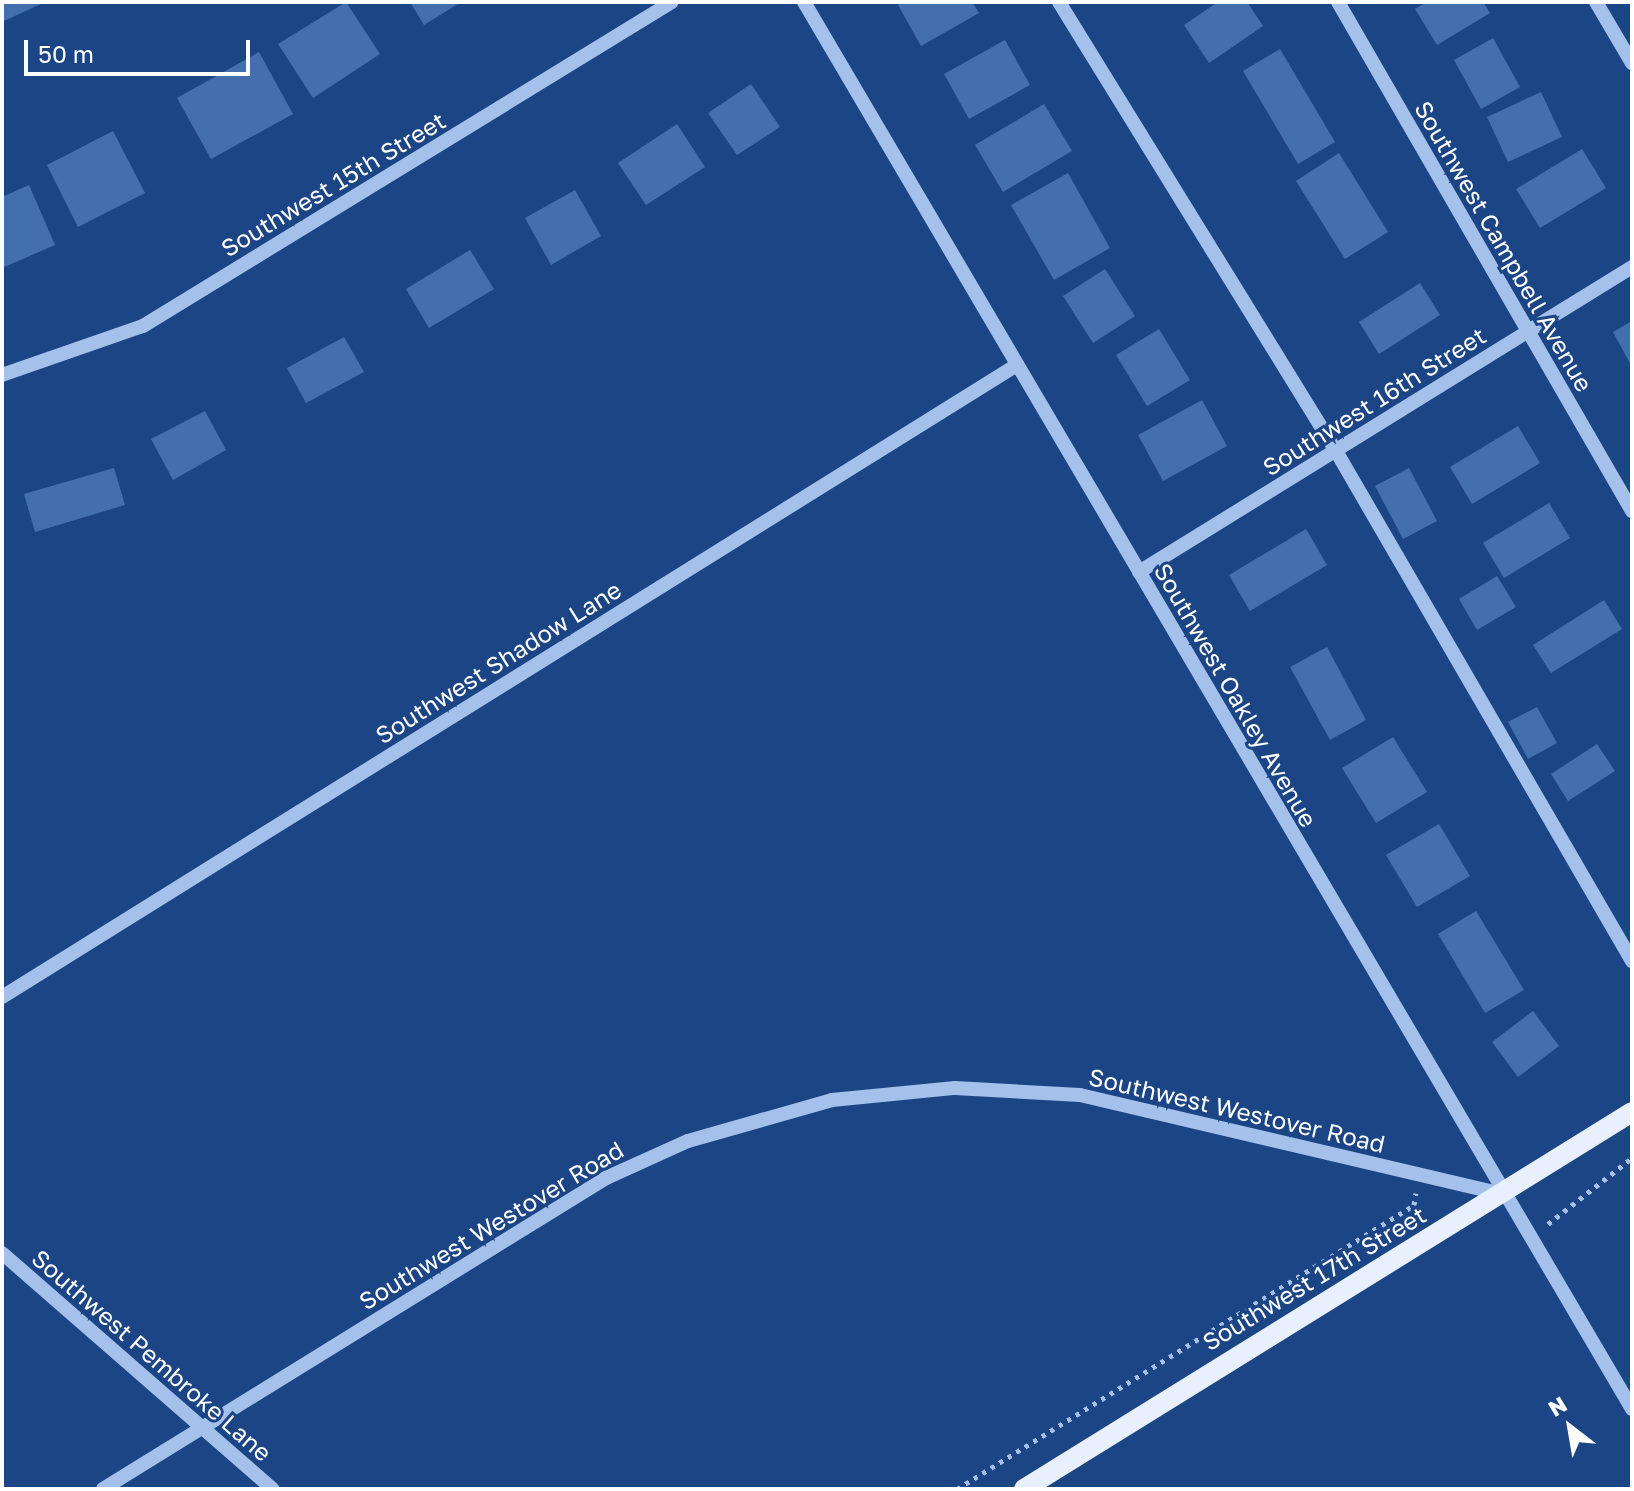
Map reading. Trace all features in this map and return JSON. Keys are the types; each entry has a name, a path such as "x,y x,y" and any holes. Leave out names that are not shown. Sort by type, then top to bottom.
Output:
{"main road":[{"name":"Southwest 17th Street","path":"1024,1489 1632,1112"}],"street":[{"name":"Southwest 15th Street","path":"2,375 143,326 672,2"},
{"name":"Southwest Oakley Avenue","path":"804,2 1501,1194 1632,1409"},
{"path":"1059,2 1336,451 1632,961"},
{"name":"Southwest Campbell Avenue","path":"1338,2 1632,511"},
{"path":"1596,2 1632,63"},
{"name":"Southwest 16th Street","path":"1139,572 1632,267"},
{"name":"Southwest Shadow Lane","path":"2,997 1017,365"},
{"name":"Southwest Westover Road","path":"103,1489 606,1178 688,1141 832,1100 955,1088 1080,1095 1501,1194"},
{"name":"Southwest Pembroke Lane","path":"2,1253 273,1489"}],"path":[{"path":"1527,1237 1632,1158"},
{"path":"957,1489 1414,1205 1420,1175"}],"building":[{"path":"2,2 45,2 2,22"},
{"path":"346,2 380,54 313,98 278,44"},
{"path":"410,2 461,2 424,25"},
{"path":"903,2 972,2 979,13 921,46 898,5"},
{"path":"1218,2 1247,2 1263,26 1209,63 1184,25"},
{"path":"1427,2 1483,2 1490,13 1437,45 1415,9"},
{"path":"1493,38 1520,87 1481,109 1454,60"},
{"path":"1005,40 1030,85 969,119 944,74"},
{"path":"1280,49 1335,142 1298,164 1243,71"},
{"path":"259,52 293,114 211,159 177,98"},
{"path":"751,84 780,127 737,155 708,113"},
{"path":"1541,92 1562,137 1508,162 1487,117"},
{"path":"1044,104 1072,151 1003,192 975,145"},
{"path":"677,124 705,167 646,205 618,163"},
{"path":"113,131 145,193 78,227 47,165"},
{"path":"1582,149 1606,188 1540,228 1516,189"},
{"path":"1339,153 1388,232 1345,259 1296,181"},
{"path":"1068,173 1110,248 1054,280 1011,205"},
{"path":"29,185 55,245 2,268 2,197"},
{"path":"575,190 601,236 551,265 525,218"},
{"path":"470,250 494,289 429,328 406,289"},
{"path":"1105,269 1135,316 1093,343 1063,296"},
{"path":"1420,283 1440,315 1379,354 1359,322"},
{"path":"1632,321 1632,367 1613,332"},
{"path":"1159,329 1190,380 1147,406 1116,355"},
{"path":"344,337 364,372 306,403 287,368"},
{"path":"1202,400 1227,446 1163,481 1138,435"},
{"path":"205,411 226,450 173,480 151,439"},
{"path":"1518,426 1540,463 1472,504 1450,467"},
{"path":"114,468 125,505 35,532 24,494"},
{"path":"1409,468 1437,521 1403,539 1375,486"},
{"path":"1549,503 1570,538 1504,578 1483,543"},
{"path":"1306,529 1327,565 1250,611 1229,575"},
{"path":"1497,576 1516,607 1477,630 1459,599"},
{"path":"1604,600 1622,629 1551,673 1533,645"},
{"path":"1327,647 1366,720 1330,740 1290,667"},
{"path":"1537,707 1557,743 1528,759 1508,722"},
{"path":"1393,737 1427,792 1376,823 1342,768"},
{"path":"1597,744 1615,771 1568,801 1551,774"},
{"path":"1439,824 1470,876 1417,907 1386,855"},
{"path":"1476,911 1524,990 1485,1013 1438,934"},
{"path":"1533,1011 1559,1046 1518,1077 1492,1042"}]}
